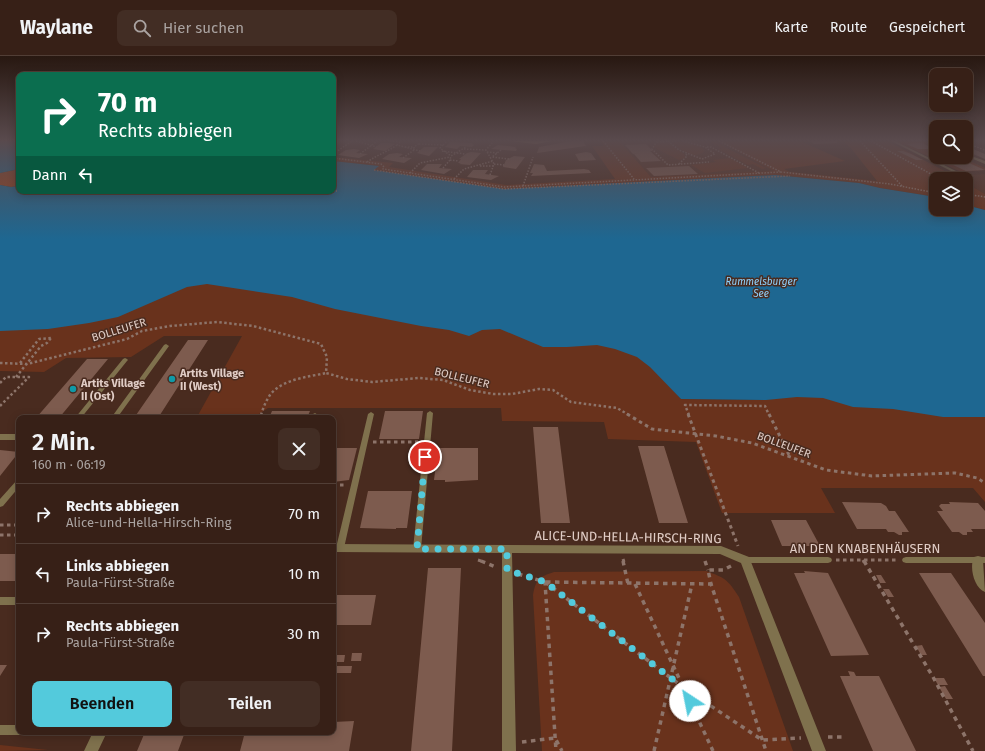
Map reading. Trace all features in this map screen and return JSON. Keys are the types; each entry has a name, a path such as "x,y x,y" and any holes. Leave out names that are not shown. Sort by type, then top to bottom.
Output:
{"street":[{"path":"0,437 16,437"},
{"name":"ALICE-UND-HELLA-HIRSCH-RING","path":"336,548 721,550 745,560"},
{"path":"507,549 509,747"},
{"path":"745,560 819,751"},
{"path":"983,562 979,579 985,587"},
{"path":"91,751 99,735"}],"lane":[{"path":"116,415 166,346"},
{"path":"80,415 125,360"},
{"path":"417,549 430,413"},
{"path":"336,548 365,442 371,414"},
{"path":"0,504 16,485"},
{"name":"AN DEN KNABENHÄUSERN","path":"745,560 828,560"},
{"name":"AN DEN KNABENHÄUSERN","path":"906,560 983,562"},
{"path":"0,601 16,601"},
{"path":"0,730 16,730"}],"path":[{"path":"397,173 504,189 790,176"},
{"path":"413,173 504,187 752,173"},
{"path":"454,179 460,173"},
{"path":"523,186 527,173"},
{"path":"629,173 635,180"},
{"path":"795,173 903,186 929,192"},
{"path":"891,173 903,186"},
{"path":"973,195 985,197"},
{"name":"BOLLEUFER","path":"0,363 27,364 127,339 142,331 170,326 217,322 253,326 286,333 321,344 326,350 329,361 326,373 347,379 372,382 419,378 443,380 470,390 493,394 512,394 539,389 553,390 571,402 617,408 652,429 716,436 752,443 826,470 872,476 955,473 977,478 985,483"},
{"path":"16,377 41,346 52,338 39,339 20,364"},
{"path":"260,415 270,393 281,386 296,380 326,373"},
{"path":"0,384 6,377 29,377 0,406"},
{"path":"766,751 711,584 708,570 723,570 745,560 734,537 685,405 765,406 791,458"},
{"path":"365,442 427,442"},
{"path":"0,525 16,525"},
{"path":"0,535 16,535"},
{"path":"622,550 628,584"},
{"path":"478,560 545,582 711,584"},
{"name":"AN DEN KNABENHÄUSERN","path":"828,560 906,560"},
{"path":"863,560 933,677 973,751"},
{"path":"545,582 671,679 762,740 813,737"},
{"path":"545,582 556,751"},
{"path":"635,584 713,751"},
{"path":"654,751 692,584"},
{"path":"509,747 555,738"},
{"path":"555,738 562,751"}],"shaded area":[{"path":"0,173 16,173 16,186 0,185"},
{"path":"397,173 431,173 506,185 615,179 611,173 648,173 651,177 724,173 804,173 877,181 871,173 929,173 929,196 859,183 775,175 504,189"},
{"path":"648,173 725,173 651,177"},
{"path":"985,174 985,194 973,187 973,175"},
{"path":"973,187 985,194 985,210 973,207"},
{"path":"204,278 488,324 639,351 681,399 766,400 780,393 985,413 985,502 973,488 821,488 835,513 722,513 696,442 608,439 604,422 502,421 501,408 268,408 258,415 198,415 242,336 164,336 131,357 66,358 44,372 0,371 0,319"},
{"path":"706,571 726,580 739,597 793,751 542,751 533,595 535,585 539,579 554,572"},
{"path":"0,745 48,750 0,751"}],"water":[{"name":"Rummelsburger See","path":"336,173 397,173 504,189 775,175 859,183 929,196 929,216 973,216 973,207 985,210 985,417 943,417 893,409 853,407 823,398 797,397 766,400 681,399 650,367 637,357 615,349 597,345 543,347 500,329 482,330 469,336 449,330 335,309 292,297 207,284 187,287 118,317 48,329 0,331 0,185 16,186 16,194 336,194"}],"building":[{"path":"470,173 485,173 499,176 491,180 467,177"},
{"path":"533,173 582,173 531,176"},
{"path":"651,173 698,174 654,176"},
{"name":"Artits Village II (West)","path":"188,340 208,340 160,415 136,415"},
{"name":"Artits Village II (Ost)","path":"87,359 108,359 61,415 39,415"},
{"path":"272,411 310,411 308,415 270,415"},
{"path":"385,411 423,411 419,439 379,439"},
{"path":"533,427 558,427 570,523 541,523"},
{"path":"638,446 664,446 688,523 659,523"},
{"path":"336,448 357,448 349,480 336,482"},
{"path":"438,448 478,448 478,480 445,482 445,480 434,480"},
{"path":"0,450 16,452 16,456 0,476"},
{"path":"368,491 412,491 407,528 360,528"},
{"path":"842,502 881,503 886,506 889,511 895,511 909,532 902,532 902,535 899,535 894,532 888,532 886,529 857,529"},
{"path":"949,502 978,503 985,511 985,529 971,529 973,532 967,532 967,535 963,535 959,532 952,532 937,511 943,511 939,506 941,504 950,504"},
{"path":"771,520 806,520 820,546 782,546"},
{"path":"0,554 16,554 16,581 0,581"},
{"path":"428,568 461,568 452,751 411,751"},
{"path":"804,571 828,573 869,655 831,656 794,573 805,573"},
{"path":"919,573 951,573 985,623 985,676 983,676"},
{"path":"876,575 881,575 886,583 880,583"},
{"path":"883,589 889,589 894,597 888,597"},
{"path":"336,595 376,595 371,625 336,625"},
{"path":"922,645 927,655 921,655 916,646"},
{"path":"352,653 362,653 361,661 351,661"},
{"path":"336,655 345,655 344,662 336,662"},
{"path":"0,665 7,665 0,676"},
{"path":"336,666 352,666 351,673 336,673"},
{"path":"848,671 854,672 856,676 879,676 916,751 873,751 840,676 850,676"},
{"path":"934,678 944,678 948,685 938,685"},
{"path":"945,686 953,699 946,699 939,687"},
{"path":"354,721 349,751 240,751 244,735 336,735 336,722"},
{"path":"144,735 184,735 178,751 137,751"}],"place":[{"name":"Artits Village II (West)","path":"172,379"},
{"name":"Artits Village II (Ost)","path":"73,389"}],"route":[{"path":"425,457 417,549 507,549 507,570 545,582 684,688 690,701"}]}
